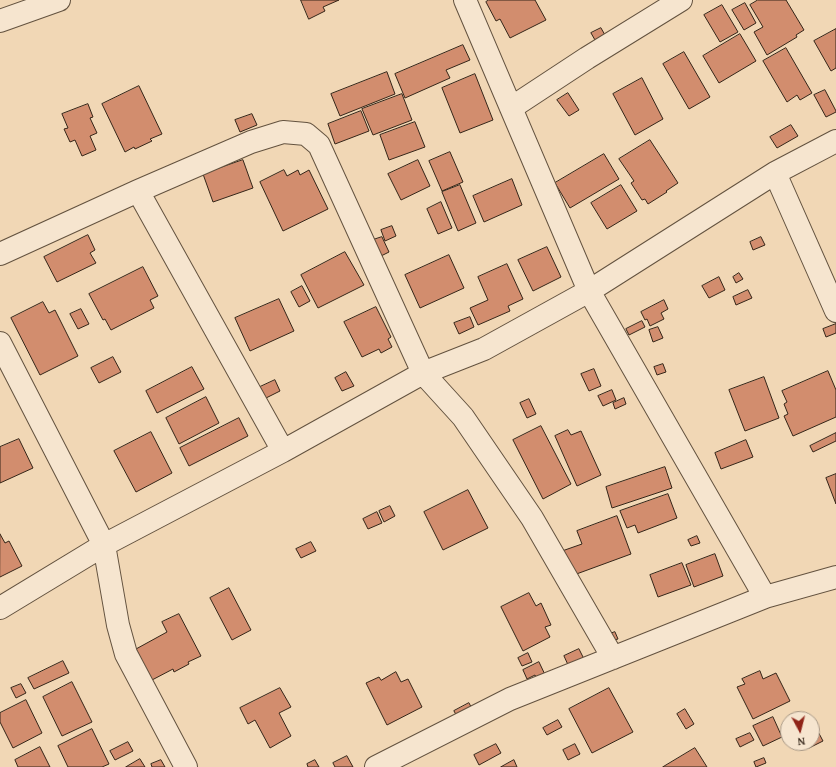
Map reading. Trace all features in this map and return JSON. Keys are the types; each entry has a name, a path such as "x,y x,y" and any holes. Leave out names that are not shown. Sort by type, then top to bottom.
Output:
{"street":[{"path":"0,21 59,0"},
{"path":"465,0 589,291 765,597"},
{"path":"511,108 587,58 681,0"},
{"path":"0,254 138,191 258,140 283,132 306,134 319,145 423,373 463,417 532,518 613,658"},
{"path":"0,608 104,545 283,451 423,373 484,349 589,291 775,173 836,141"},
{"path":"775,173 836,311"},
{"path":"138,191 283,451"},
{"path":"0,343 104,545 118,625 126,654 186,767"},
{"path":"376,767 510,699 765,597 836,577"}],"building":[{"path":"301,0 339,0 323,7 325,11 309,19"},
{"path":"489,0 535,0 546,20 510,38 500,19 496,21 486,2"},
{"path":"758,0 786,0 804,30 796,35 797,37 767,55 754,32 763,27 750,5"},
{"path":"745,3 756,23 744,30 732,10"},
{"path":"722,5 738,32 720,42 704,15"},
{"path":"601,28 605,35 595,40 591,33"},
{"path":"836,29 836,68 831,71 814,41"},
{"path":"740,34 756,61 719,83 703,56"},
{"path":"463,45 470,60 446,70 450,78 405,98 395,74"},
{"path":"786,48 812,93 800,100 797,95 787,102 763,61"},
{"path":"684,52 710,97 689,109 663,64"},
{"path":"387,72 395,94 340,116 331,94"},
{"path":"475,74 493,120 460,133 442,88"},
{"path":"642,78 663,119 635,135 613,94"},
{"path":"139,86 162,134 150,139 152,141 135,149 134,147 125,152 102,104"},
{"path":"825,90 836,111 826,117 814,95"},
{"path":"568,93 579,110 569,116 557,100"},
{"path":"402,94 412,120 373,135 362,109"},
{"path":"88,104 93,117 90,118 97,133 90,136 96,150 82,156 75,140 70,142 64,129 68,128 62,114"},
{"path":"361,111 369,131 335,144 328,124"},
{"path":"252,114 257,125 240,132 235,120"},
{"path":"415,122 425,147 389,160 380,135"},
{"path":"791,125 798,136 777,148 770,137"},
{"path":"650,140 678,183 648,204 645,199 642,200 631,183 634,181 619,159"},
{"path":"450,152 463,182 442,191 429,161"},
{"path":"604,154 619,179 570,208 555,183"},
{"path":"243,160 253,188 213,202 203,174"},
{"path":"418,160 430,186 401,200 388,174"},
{"path":"284,170 287,176 298,170 300,175 309,170 328,209 283,231 260,182"},
{"path":"512,179 522,205 484,222 473,196"},
{"path":"460,185 476,223 458,231 442,192"},
{"path":"621,185 637,211 607,229 591,203"},
{"path":"441,202 452,228 438,234 427,209"},
{"path":"392,226 396,236 385,241 381,230"},
{"path":"88,235 95,250 90,253 96,263 57,282 44,257"},
{"path":"382,237 389,252 381,256 373,240"},
{"path":"761,237 765,245 753,250 750,242"},
{"path":"547,247 561,277 533,291 518,260"},
{"path":"345,252 364,285 318,308 301,275"},
{"path":"449,255 464,288 420,308 405,275"},
{"path":"507,264 523,299 508,306 510,311 478,325 470,308 488,300 478,277"},
{"path":"143,267 158,296 150,300 154,308 111,330 105,319 103,320 89,294"},
{"path":"739,273 743,279 736,283 733,277"},
{"path":"719,277 725,290 709,298 702,286"},
{"path":"302,286 310,301 299,307 291,292"},
{"path":"748,290 752,298 736,305 733,297"},
{"path":"279,299 294,331 250,351 235,318"},
{"path":"664,300 668,309 661,313 664,319 650,326 647,319 645,320 641,312"},
{"path":"43,302 49,313 55,310 78,356 40,375 11,318"},
{"path":"376,307 391,337 388,339 392,347 381,353 379,349 362,357 344,322"},
{"path":"81,309 89,324 78,329 70,314"},
{"path":"470,317 474,327 459,334 454,323"},
{"path":"642,321 645,327 629,335 626,329"},
{"path":"836,324 836,333 826,337 823,329"},
{"path":"658,327 663,338 653,342 649,330"},
{"path":"113,357 121,372 99,383 91,368"},
{"path":"663,364 666,372 657,375 654,367"},
{"path":"192,367 204,389 157,413 146,391"},
{"path":"594,369 601,386 589,391 581,374"},
{"path":"828,371 836,390 836,417 793,436 784,416 788,414 784,404 787,402 782,391"},
{"path":"346,372 354,386 342,391 335,378"},
{"path":"764,377 779,418 745,431 729,390"},
{"path":"275,380 280,391 266,398 260,387"},
{"path":"612,390 616,400 603,406 598,396"},
{"path":"206,397 219,423 179,444 166,418"},
{"path":"624,398 626,404 615,409 613,403"},
{"path":"529,399 536,414 527,418 520,403"},
{"path":"239,418 248,436 189,466 180,448"},
{"path":"541,426 571,484 543,499 513,440"},
{"path":"568,430 571,435 581,431 601,475 577,486 555,436"},
{"path":"151,432 172,473 136,492 114,451"},
{"path":"836,433 836,441 813,452 810,446"},
{"path":"19,439 33,468 0,483 0,447"},
{"path":"746,440 753,457 721,469 715,453"},
{"path":"665,467 672,488 612,508 606,487"},
{"path":"836,474 836,504 826,478"},
{"path":"468,490 488,528 443,550 424,512"},
{"path":"668,494 677,518 638,533 635,525 627,528 620,511"},
{"path":"390,506 395,516 384,522 379,511"},
{"path":"377,512 382,523 368,529 363,519"},
{"path":"617,516 631,554 571,576 562,551 582,544 577,531"},
{"path":"0,534 5,543 9,541 22,566 0,577"},
{"path":"697,536 700,543 691,546 688,540"},
{"path":"311,542 316,551 301,558 296,549"},
{"path":"715,554 723,576 694,587 686,565"},
{"path":"682,563 691,585 658,597 650,575"},
{"path":"229,588 251,630 232,640 210,598"},
{"path":"529,593 536,606 541,603 551,625 545,627 550,637 523,651 501,607"},
{"path":"179,614 201,656 188,662 189,664 174,672 173,669 152,680 136,649 167,632 162,622"},
{"path":"615,632 618,639 610,641 607,635"},
{"path":"579,649 584,659 569,667 564,656"},
{"path":"528,653 532,662 522,666 518,658"},
{"path":"63,661 69,673 34,689 28,678"},
{"path":"539,662 548,681 540,685 535,675 527,679 523,670"},
{"path":"760,671 763,679 776,673 790,701 753,719 737,687 745,684 742,679"},
{"path":"396,672 401,682 408,679 422,707 387,725 366,683 379,677 381,680"},
{"path":"72,682 92,722 62,736 43,697"},
{"path":"21,684 26,693 16,698 11,688"},
{"path":"280,688 291,707 279,713 291,736 270,748 255,720 248,724 240,708"},
{"path":"609,688 633,732 592,753 569,709"},
{"path":"26,700 42,733 13,748 0,722 0,713"},
{"path":"469,703 475,714 460,722 454,711"},
{"path":"685,709 694,724 686,729 677,714"},
{"path":"773,717 780,733 780,738 763,746 753,726"},
{"path":"558,720 562,727 547,735 543,728"},
{"path":"92,729 109,764 102,767 68,767 58,746"},
{"path":"750,733 754,740 740,747 736,739"},
{"path":"820,735 823,741 820,742"},
{"path":"128,742 133,751 115,760 110,751"},
{"path":"496,744 501,753 479,765 474,755"},
{"path":"575,744 580,754 568,760 563,750"},
{"path":"40,747 50,767 18,767 15,760"},
{"path":"695,748 707,767 663,767"},
{"path":"347,756 353,767 335,767 333,763"},
{"path":"764,758 766,763 756,767 754,762"},
{"path":"140,759 145,767 126,767"},
{"path":"161,760 165,767 152,767 151,764"},
{"path":"315,760 319,767 308,767 307,764"},
{"path":"514,760 517,767 501,767"}]}
